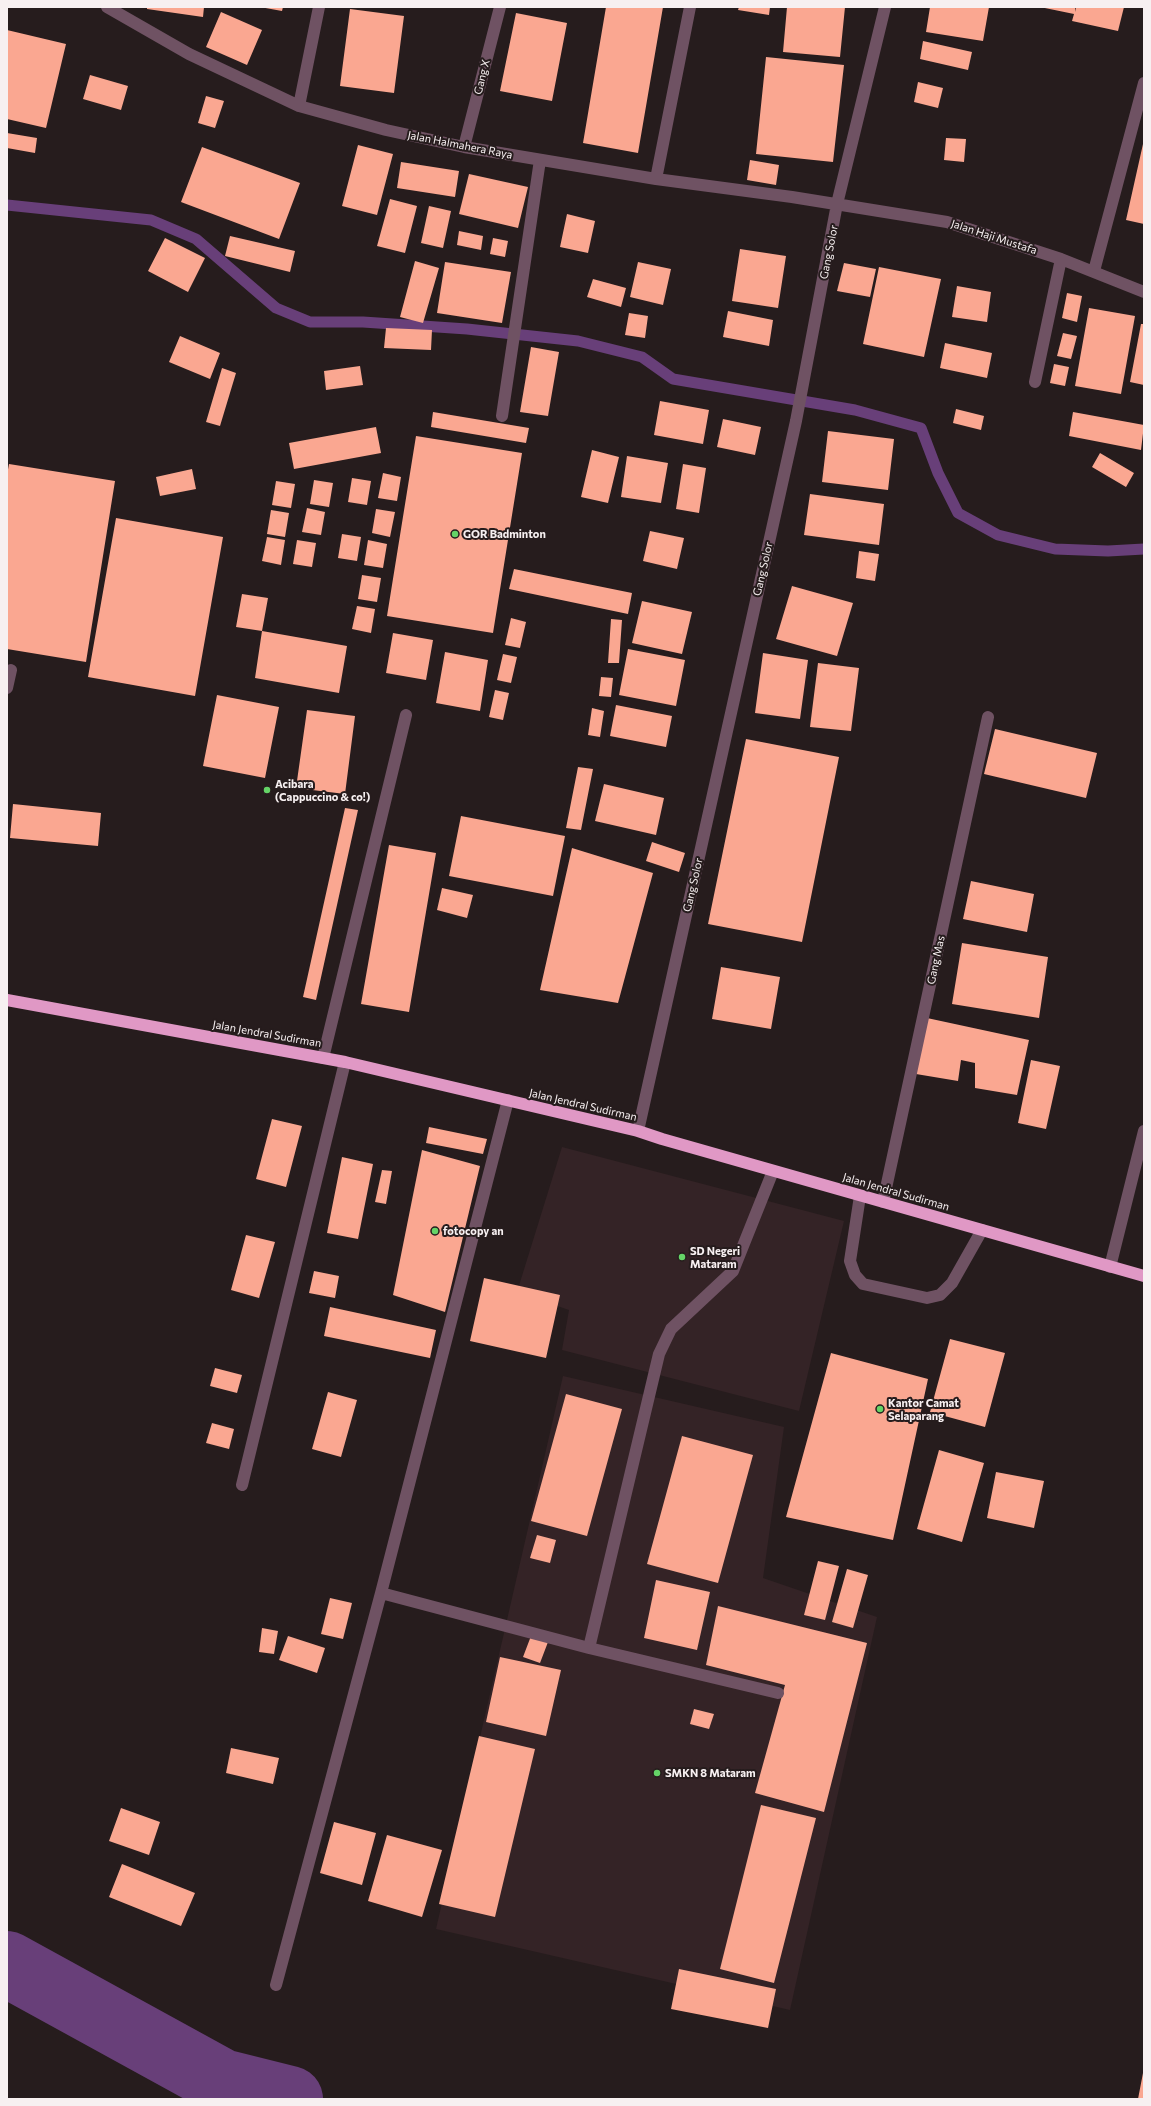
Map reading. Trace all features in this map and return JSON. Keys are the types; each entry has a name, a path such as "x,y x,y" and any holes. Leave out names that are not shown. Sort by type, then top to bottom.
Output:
{"highway":[{"name":"Jalan Jendral Sudirman","path":"7,1000 345,1062 638,1131 860,1196 1144,1276"}],"street":[{"name":"Jalan Halmahera Raya","path":"107,7 124,11 189,54 299,106 386,130 464,147 540,160 838,204"},
{"path":"299,106 319,7"},
{"name":"Gang X","path":"464,147 500,7"},
{"path":"656,178 690,7"},
{"name":"Gang Solor","path":"638,1131 796,421 838,204 884,7"},
{"path":"1094,271 1144,83"},
{"path":"502,416 540,160"},
{"name":"Jalan Haji Mustafa","path":"838,204 947,222 1061,259 1144,292"},
{"path":"1035,382 1061,259"},
{"path":"7,688 10,670"},
{"path":"323,1058 406,715"},
{"name":"Gang Mas","path":"883,1202 988,717"},
{"path":"242,1485 345,1062"},
{"path":"276,1985 381,1592 508,1100"},
{"path":"1110,1267 1144,1132"},
{"path":"589,1648 659,1354 671,1328 733,1272 773,1171"},
{"path":"860,1196 850,1261 855,1275 863,1284 927,1298 940,1295 952,1283 982,1230"},
{"path":"381,1592 589,1648 778,1693"}],"shaded area":[{"name":"SD Negeri Mataram","path":"562,1147 844,1221 799,1411 562,1350 569,1310 517,1292"},
{"name":"SMKN 8 Mataram","path":"563,1376 784,1427 763,1578 877,1617 790,2010 436,1929"}],"building":[{"path":"147,7 204,7 203,17 147,9"},
{"path":"260,7 283,7 282,11"},
{"path":"606,7 663,7 638,153 583,143"},
{"path":"739,7 770,7 769,15 738,10"},
{"path":"787,7 845,7 840,57 783,52"},
{"path":"930,7 989,7 983,41 926,32"},
{"path":"1040,7 1075,7 1075,12 1076,7 1124,7 1118,31 1072,21 1074,14"},
{"path":"350,9 404,16 394,93 340,86"},
{"path":"221,12 262,30 247,65 206,47"},
{"path":"516,13 567,23 552,101 500,91"},
{"path":"7,30 66,44 46,128 7,119"},
{"path":"923,41 972,52 968,70 920,59"},
{"path":"766,57 844,65 833,162 756,154"},
{"path":"90,75 128,86 121,110 83,99"},
{"path":"918,82 943,88 938,108 914,102"},
{"path":"206,96 224,101 215,128 198,123"},
{"path":"7,133 37,138 35,153 7,148"},
{"path":"946,138 966,139 964,162 944,160"},
{"path":"1144,144 1144,224 1126,220"},
{"path":"358,145 393,154 377,215 342,206"},
{"path":"202,147 300,183 279,239 181,202"},
{"path":"750,160 779,165 776,185 747,180"},
{"path":"401,162 459,171 455,197 397,188"},
{"path":"469,174 528,187 518,228 459,214"},
{"path":"390,199 417,206 405,253 377,246"},
{"path":"429,206 451,211 443,248 421,243"},
{"path":"567,214 595,221 588,253 560,247"},
{"path":"459,231 483,236 481,250 457,245"},
{"path":"230,236 295,251 290,272 225,256"},
{"path":"165,238 205,258 188,292 148,271"},
{"path":"493,238 508,241 505,257 490,254"},
{"path":"740,249 786,256 778,308 732,301"},
{"path":"415,261 439,268 423,323 400,317"},
{"path":"445,262 511,272 502,323 437,313"},
{"path":"638,262 671,269 663,305 630,297"},
{"path":"844,263 876,269 870,297 837,291"},
{"path":"879,267 941,279 924,357 863,344"},
{"path":"593,279 626,288 621,307 587,297"},
{"path":"957,286 991,292 987,322 952,317"},
{"path":"1067,293 1082,296 1077,322 1062,318"},
{"path":"1089,308 1135,316 1121,394 1075,386"},
{"path":"728,311 773,320 769,346 723,337"},
{"path":"629,313 648,316 645,338 625,335"},
{"path":"1141,324 1144,324 1144,385 1130,382"},
{"path":"386,328 432,330 431,350 384,348"},
{"path":"1063,333 1077,336 1071,359 1057,356"},
{"path":"180,336 220,353 210,379 169,362"},
{"path":"945,343 992,353 987,378 940,368"},
{"path":"531,347 559,352 548,416 520,412"},
{"path":"1054,364 1069,367 1065,386 1050,383"},
{"path":"360,366 363,385 326,390 324,371"},
{"path":"222,368 236,373 220,426 206,422"},
{"path":"660,401 709,410 703,444 654,435"},
{"path":"956,409 984,416 981,430 953,423"},
{"path":"433,412 529,428 526,443 431,427"},
{"path":"1073,412 1144,425 1141,450 1069,436"},
{"path":"723,419 761,427 755,455 717,447"},
{"path":"376,427 381,453 294,469 289,443"},
{"path":"828,431 894,439 888,490 822,482"},
{"name":"GOR Badminton","path":"416,436 522,453 493,633 387,616"},
{"path":"592,450 619,457 608,503 581,497"},
{"path":"1100,453 1134,473 1126,487 1092,467"},
{"path":"627,456 668,463 661,503 621,497"},
{"path":"9,464 115,481 86,662 7,649 7,475"},
{"path":"683,464 706,468 699,513 676,509"},
{"path":"192,469 196,489 160,496 156,477"},
{"path":"383,473 401,477 397,501 378,498"},
{"path":"352,478 371,481 367,505 348,502"},
{"path":"314,480 333,483 329,507 310,504"},
{"path":"276,481 295,484 291,508 272,505"},
{"path":"810,494 884,504 879,545 804,535"},
{"path":"307,508 325,512 321,535 302,532"},
{"path":"376,509 395,512 390,537 372,533"},
{"path":"271,510 289,513 285,537 267,534"},
{"path":"116,518 223,537 195,696 88,677"},
{"path":"650,531 684,538 677,569 643,561"},
{"path":"342,534 361,537 357,561 338,558"},
{"path":"267,537 285,540 281,565 262,561"},
{"path":"297,540 316,543 312,567 293,564"},
{"path":"368,540 387,544 383,568 364,565"},
{"path":"859,551 879,554 875,581 856,578"},
{"path":"514,569 632,593 628,614 509,589"},
{"path":"362,575 381,578 377,602 358,599"},
{"path":"792,586 853,603 837,656 776,639"},
{"path":"242,594 268,598 262,631 236,627"},
{"path":"642,601 692,612 682,654 632,643"},
{"path":"357,606 375,609 371,633 352,629"},
{"path":"511,618 526,622 520,648 505,645"},
{"path":"611,619 622,620 619,663 608,663"},
{"path":"262,631 347,646 339,693 255,678"},
{"path":"393,633 433,640 426,680 386,673"},
{"path":"628,649 685,660 676,706 619,695"},
{"path":"445,652 488,660 480,711 436,703"},
{"path":"763,653 808,660 800,719 755,713"},
{"path":"503,654 517,657 511,683 497,680"},
{"path":"818,663 859,668 851,731 810,727"},
{"path":"601,677 613,678 611,697 599,696"},
{"path":"495,690 509,693 503,720 489,717"},
{"path":"217,695 279,707 265,778 203,766"},
{"path":"616,705 672,716 666,747 610,736"},
{"path":"592,708 604,711 600,737 588,735"},
{"path":"307,710 355,716 345,794 296,788"},
{"path":"995,729 1097,753 1086,798 984,774"},
{"path":"746,739 839,757 802,942 708,924"},
{"path":"578,767 593,769 581,830 566,828"},
{"path":"604,784 664,798 656,835 595,821"},
{"path":"13,804 101,813 98,846 10,838"},
{"path":"345,808 358,810 316,1000 303,997"},
{"path":"461,816 565,836 553,896 449,876"},
{"path":"652,842 685,853 679,872 646,861"},
{"path":"389,845 436,853 409,1012 361,1004"},
{"path":"572,848 653,873 618,1003 540,990"},
{"path":"971,881 1034,894 1027,932 963,919"},
{"path":"442,888 473,895 467,918 437,910"},
{"path":"962,943 1048,957 1039,1018 952,1004"},
{"path":"721,967 780,977 771,1029 712,1019"},
{"path":"927,1018 1029,1040 1017,1095 975,1088 975,1063 961,1060 958,1081 916,1074"},
{"path":"1031,1060 1060,1066 1046,1129 1018,1123"},
{"path":"272,1119 302,1126 286,1187 256,1179"},
{"path":"429,1127 487,1139 483,1154 426,1143"},
{"name":"fotocopy an","path":"422,1150 480,1166 445,1312 393,1295"},
{"path":"342,1157 373,1164 358,1239 327,1233"},
{"path":"382,1170 392,1171 386,1204 375,1202"},
{"path":"246,1235 275,1242 259,1298 231,1290"},
{"path":"314,1271 339,1276 335,1298 309,1293"},
{"path":"484,1278 560,1295 546,1358 470,1341"},
{"path":"330,1307 436,1330 430,1358 324,1336"},
{"path":"950,1339 1005,1353 985,1427 930,1412"},
{"path":"831,1353 928,1379 893,1540 786,1517"},
{"path":"215,1368 242,1375 237,1393 210,1386"},
{"path":"328,1392 357,1400 341,1457 312,1449"},
{"path":"566,1394 622,1409 587,1536 531,1521"},
{"path":"212,1423 234,1429 229,1449 206,1443"},
{"path":"682,1436 753,1455 718,1583 647,1564"},
{"path":"939,1450 984,1463 962,1542 917,1529"},
{"path":"996,1472 1044,1481 1034,1528 987,1518"},
{"path":"537,1535 556,1540 550,1563 530,1558"},
{"path":"818,1561 839,1566 825,1620 804,1615"},
{"path":"847,1569 868,1575 853,1628 832,1622"},
{"path":"656,1580 710,1592 697,1650 644,1638"},
{"path":"330,1598 352,1603 343,1639 321,1634"},
{"path":"718,1606 867,1643 824,1812 755,1793 785,1685 706,1665"},
{"path":"262,1628 278,1631 274,1654 259,1652"},
{"path":"288,1636 325,1648 317,1673 279,1660"},
{"path":"531,1636 548,1642 540,1663 523,1657"},
{"path":"500,1657 561,1670 546,1736 486,1722"},
{"path":"694,1709 714,1714 709,1729 690,1724"},
{"path":"479,1736 535,1749 495,1917 439,1904"},
{"path":"231,1748 279,1758 273,1784 226,1773"},
{"path":"761,1805 816,1818 774,1983 720,1969"},
{"path":"121,1808 160,1822 149,1855 109,1841"},
{"path":"334,1822 376,1833 362,1885 320,1873"},
{"path":"387,1835 442,1850 422,1917 368,1901"},
{"path":"122,1864 195,1893 181,1926 109,1897"},
{"path":"679,1969 776,1989 768,2028 671,2009"},
{"path":"1143,2073 1144,2099 1138,2099"}],"waterway":[{"path":"7,205 151,220 196,239 276,308 310,322 363,322 467,329 578,341 642,357 673,379 855,410 921,428 938,473 958,513 998,535 1055,549 1108,551 1144,549"},
{"path":"7,1964 222,2082 290,2099"}],"place":[{"name":"GOR Badminton","path":"455,534"},
{"name":"Acibara (Cappuccino & co!)","path":"267,790"},
{"name":"fotocopy an","path":"435,1231"},
{"name":"SD Negeri Mataram","path":"682,1257"},
{"name":"Kantor Camat Selaparang","path":"880,1409"},
{"name":"SMKN 8 Mataram","path":"657,1773"}]}
